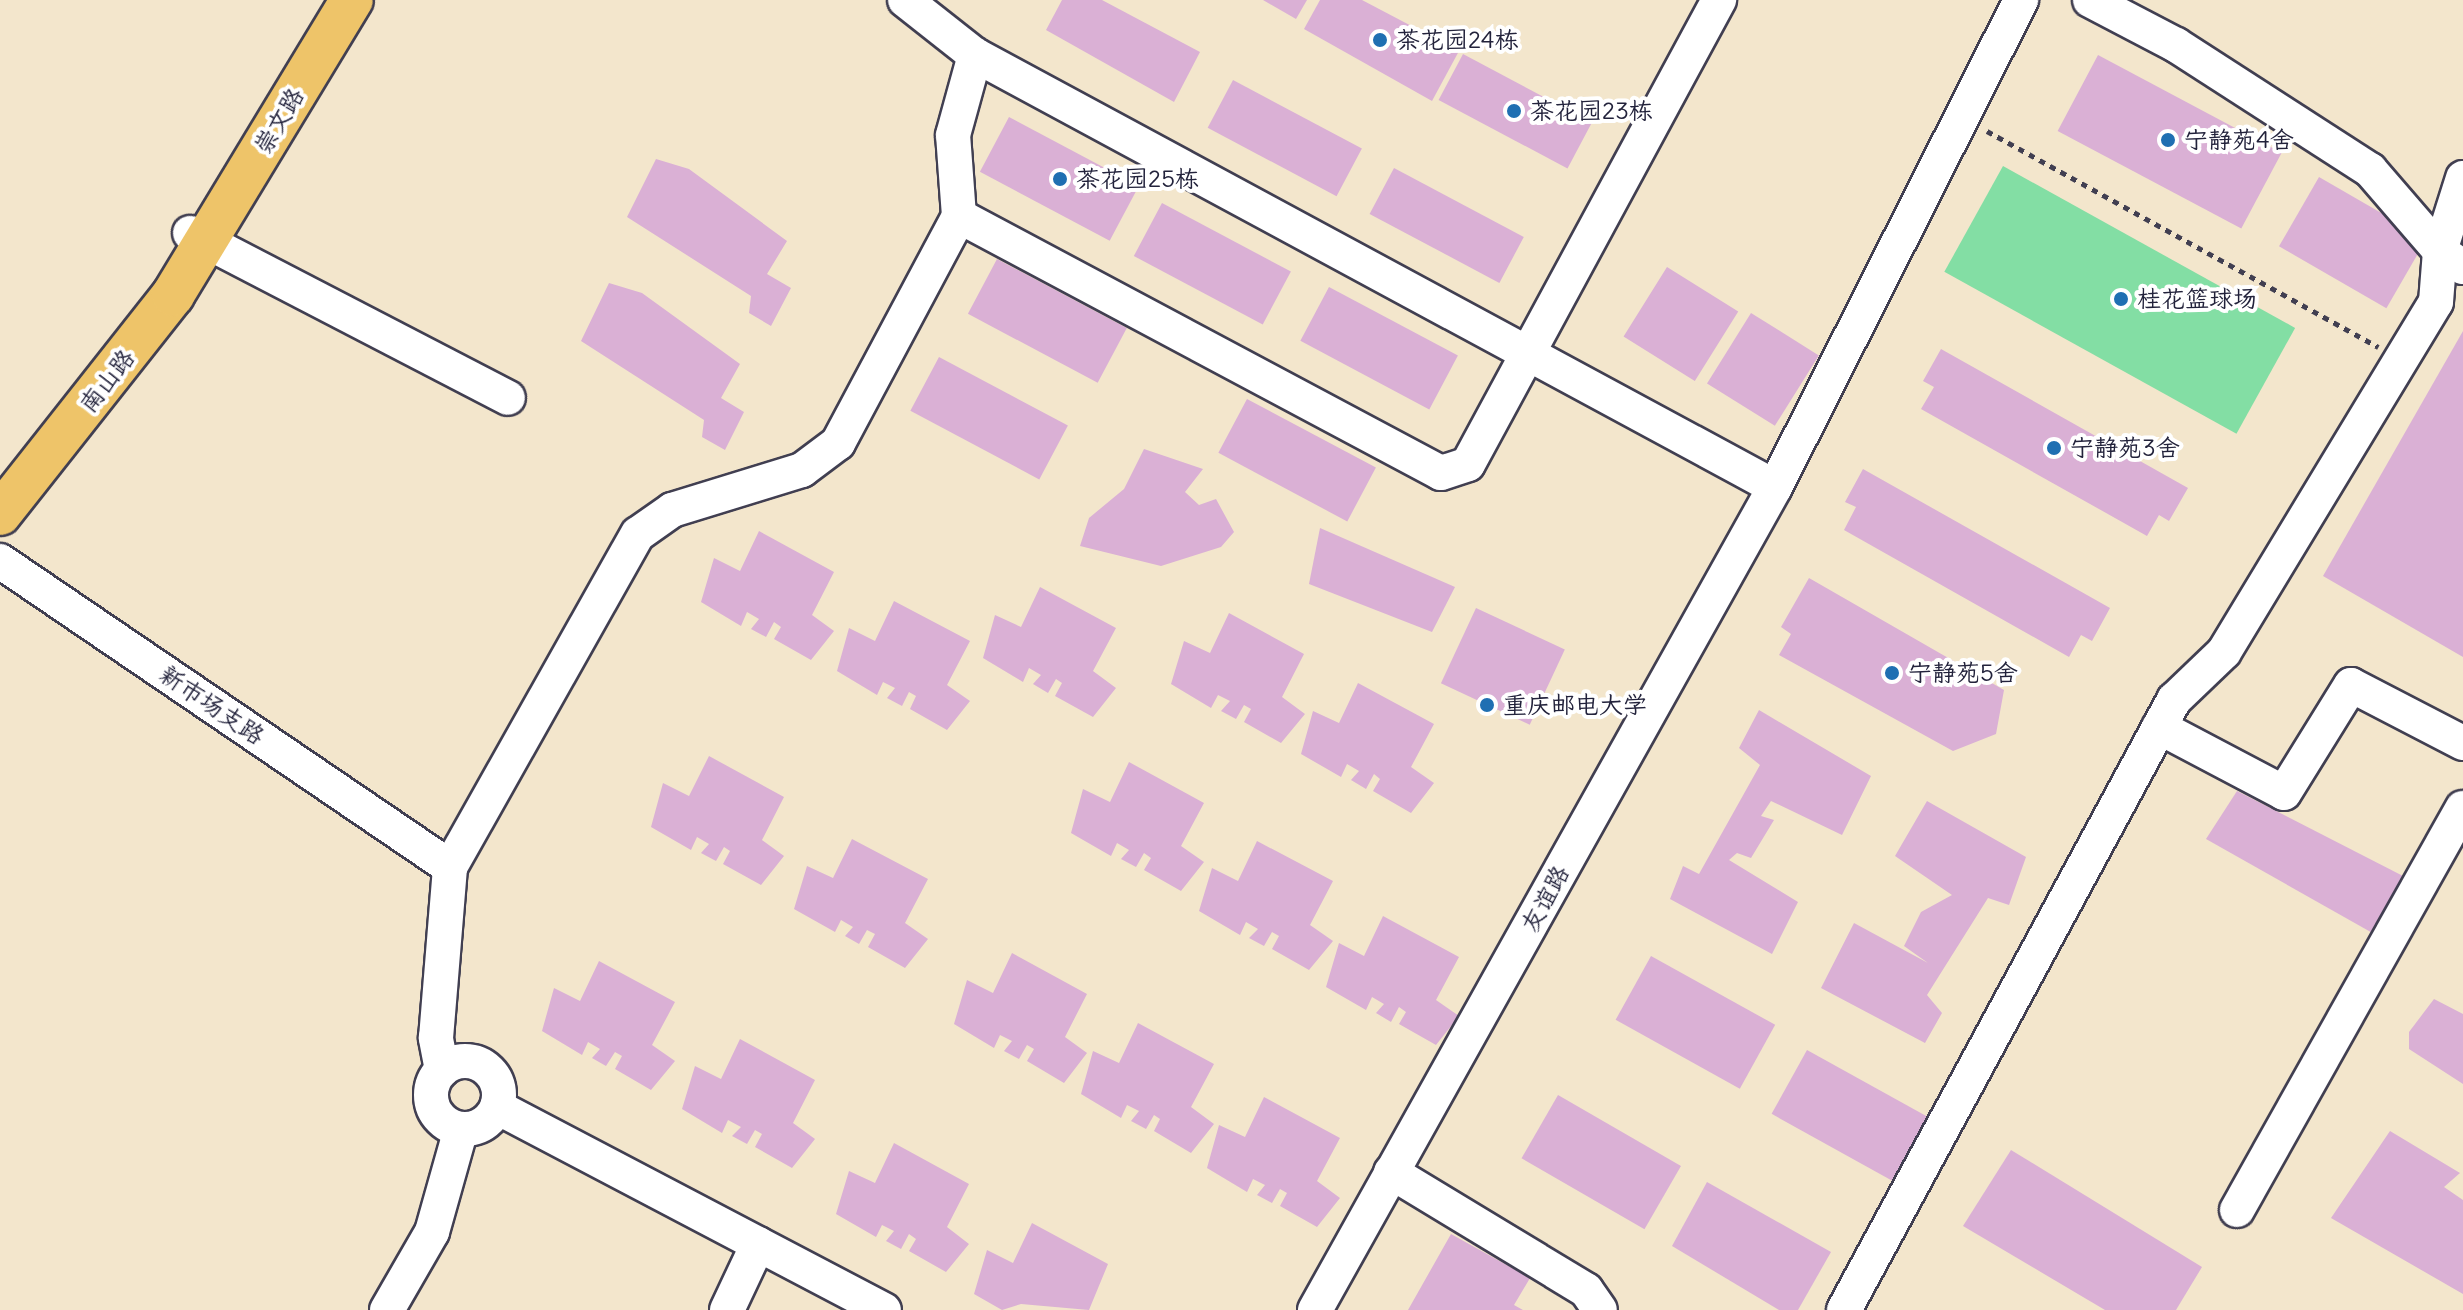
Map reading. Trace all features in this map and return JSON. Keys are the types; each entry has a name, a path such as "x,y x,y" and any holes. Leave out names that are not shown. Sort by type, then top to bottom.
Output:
{"main road":[{"name":"崇文路","path":"199,237 332,0"},
{"name":"崇文路","path":"199,237 352,0"},
{"name":"南山路","path":"0,481 199,237"},
{"name":"南山路","path":"0,514 131,352 199,237"}],"street":[{"path":"905,0 975,55 1531,352 1775,487"},
{"path":"959,216 1441,473 1468,464 1719,0"},
{"name":"友谊路","path":"1315,1310 1775,487 2021,0"},
{"path":"2090,0 2176,45 2370,170 2451,259"},
{"path":"442,1070 436,1038 437,858 638,534 672,510 802,470 838,443 959,216 953,135 975,55"},
{"path":"1844,1310 1952,1121 2174,700 2224,652 2436,302 2451,259 2463,178"},
{"path":"199,237 508,398"},
{"name":"新市场支路","path":"0,561 437,858"},
{"path":"2159,727 2284,793 2351,685 2463,743"},
{"path":"2237,1210 2463,808"},
{"path":"463,1061 484,1067 497,1085 497,1107 483,1124 461,1129 434,1111 431,1089 442,1070 463,1061"},
{"path":"497,1107 884,1310"},
{"path":"387,1310 432,1232 461,1129"},
{"path":"1391,1172 1586,1290 1600,1310"},
{"path":"727,1310 758,1244"}],"path":[{"path":"1962,117 2401,360"}],"green space":[{"name":"桂花篮球场","path":"2003,166 2295,328 2236,434 1944,272"}],"building":[{"name":"茶花园25栋","path":"1062,0 1102,0 1200,52 1174,102 1046,30"},
{"path":"1263,0 1307,0 1296,19"},
{"name":"茶花园24栋","path":"1320,0 1362,0 1459,51 1432,101 1304,29"},
{"name":"茶花园23栋","path":"1463,54 1592,123 1567,168 1439,100"},
{"name":"宁静苑4舍","path":"2098,55 2282,153 2241,229 2058,131"},
{"name":"茶花园25栋","path":"1233,80 1362,149 1337,196 1208,128"},
{"name":"茶花园25栋","path":"1009,117 1139,186 1110,241 980,172"},
{"path":"656,159 689,169 787,241 767,274 791,288 771,326 749,313 751,296 627,217"},
{"path":"1394,168 1524,237 1499,283 1370,214"},
{"path":"2319,177 2426,239 2386,308 2279,246"},
{"name":"茶花园25栋","path":"1162,203 1291,272 1263,325 1134,256"},
{"path":"997,259 1127,328 1098,383 968,314"},
{"path":"1667,267 1738,312 1695,381 1624,337"},
{"path":"609,283 642,293 740,364 721,398 744,412 725,450 702,437 704,420 581,341"},
{"path":"1329,287 1458,356 1429,409 1300,341"},
{"path":"1751,313 1819,355 1775,426 1707,383"},
{"path":"2463,331 2463,657 2323,576"},
{"name":"宁静苑3舍","path":"1941,349 2188,488 2169,521 2159,515 2147,536 1921,409 1934,387 1923,381"},
{"path":"939,357 1068,426 1039,479 910,411"},
{"path":"1247,399 1376,468 1347,521 1218,453"},
{"path":"1144,449 1203,469 1185,492 1199,505 1216,499 1234,532 1221,547 1161,566 1080,546 1089,518 1124,489"},
{"path":"1863,469 2110,608 2092,641 2081,635 2069,657 1844,530 1856,507 1845,502"},
{"path":"1320,528 1455,587 1432,632 1309,584"},
{"path":"759,531 834,572 812,615 834,631 811,660 774,639 781,627 774,622 766,637 751,629 759,619 747,612 741,626 701,602 714,558 740,571"},
{"name":"宁静苑5舍","path":"1809,578 2004,690 1996,734 1953,751 1779,655 1791,634 1781,627"},
{"path":"1040,587 1116,628 1093,671 1116,688 1093,717 1055,696 1062,683 1056,679 1048,693 1033,684 1041,675 1029,668 1023,682 983,658 995,615 1021,627"},
{"path":"894,601 970,641 947,685 970,701 947,730 910,709 916,696 909,692 902,706 887,698 895,688 883,682 877,695 837,671 849,628 875,641"},
{"path":"1476,608 1565,649 1530,725 1441,683"},
{"path":"1229,613 1304,654 1282,697 1305,714 1281,743 1244,722 1251,709 1244,705 1236,719 1221,711 1230,701 1218,695 1211,708 1171,684 1184,641 1210,653"},
{"path":"1358,683 1434,724 1411,767 1434,783 1411,813 1373,791 1380,779 1374,774 1366,789 1351,780 1359,771 1347,764 1341,777 1301,754 1313,711 1339,723"},
{"path":"1759,710 1871,776 1842,835 1771,801 1761,816 1774,820 1751,858 1737,853 1729,860 1798,902 1772,954 1670,899 1683,866 1699,874 1760,765 1739,748"},
{"path":"709,756 784,797 762,840 784,856 761,885 723,864 730,851 724,847 716,861 701,853 709,844 697,837 691,850 651,827 663,783 689,796"},
{"path":"1129,762 1204,803 1181,846 1204,862 1181,891 1144,870 1151,858 1144,853 1136,867 1121,859 1129,850 1117,843 1111,856 1071,833 1083,789 1110,802"},
{"path":"2237,791 2403,876 2376,935 2206,839"},
{"path":"1927,801 2026,857 2009,905 1988,898 1927,995 1942,1013 1925,1043 1821,988 1854,923 1928,963 1904,946 1921,912 1952,895 1895,856"},
{"path":"852,839 928,879 905,923 928,939 905,968 868,947 875,934 867,930 859,944 845,936 853,927 841,920 835,932 794,909 807,866 833,878"},
{"path":"1257,841 1333,881 1310,925 1333,941 1309,970 1272,949 1279,936 1272,932 1264,946 1249,938 1258,929 1246,922 1240,935 1199,911 1212,868 1238,881"},
{"path":"1383,916 1459,957 1436,1000 1459,1016 1436,1045 1399,1024 1406,1012 1399,1007 1391,1022 1376,1013 1384,1004 1372,997 1366,1010 1326,987 1339,943 1364,956"},
{"path":"1012,953 1087,994 1065,1037 1087,1053 1064,1083 1027,1061 1034,1049 1027,1045 1019,1059 1004,1051 1012,1041 1000,1035 994,1048 954,1024 967,980 993,993"},
{"path":"1651,956 1775,1025 1740,1089 1616,1020"},
{"path":"599,961 675,1002 652,1045 675,1061 651,1090 615,1069 622,1056 615,1052 606,1066 592,1058 600,1049 588,1042 582,1055 542,1031 554,988 580,1001"},
{"path":"2434,999 2463,1014 2463,1084 2409,1049 2409,1032"},
{"path":"1138,1023 1214,1064 1191,1107 1214,1124 1191,1153 1154,1131 1160,1119 1154,1115 1146,1129 1131,1121 1139,1111 1127,1105 1121,1118 1081,1094 1093,1051 1119,1063"},
{"path":"740,1039 815,1080 793,1123 815,1139 792,1168 755,1147 762,1134 755,1130 747,1144 732,1136 741,1127 728,1120 722,1133 682,1109 695,1066 721,1079"},
{"path":"1807,1050 1931,1119 1896,1183 1772,1114"},
{"path":"1558,1095 1681,1166 1644,1229 1522,1158"},
{"path":"1264,1097 1340,1138 1317,1181 1340,1198 1317,1227 1280,1206 1287,1193 1280,1189 1272,1203 1257,1195 1265,1185 1253,1179 1247,1192 1207,1168 1219,1125 1245,1137"},
{"path":"2390,1131 2460,1173 2444,1187 2463,1200 2463,1294 2331,1218"},
{"path":"894,1143 969,1184 947,1227 969,1244 946,1272 909,1251 916,1239 909,1234 901,1249 886,1241 894,1231 882,1225 876,1237 836,1214 849,1171 875,1183"},
{"path":"2011,1150 2202,1267 2176,1310 2105,1310 1963,1226"},
{"path":"1707,1182 1831,1252 1798,1310 1779,1310 1672,1246"},
{"path":"1032,1223 1108,1264 1089,1310 1021,1304 1002,1310 974,1294 987,1250 1013,1263"},
{"path":"1451,1234 1530,1278 1514,1305 1523,1310 1408,1310"}],"place":[{"name":"茶花园24栋","path":"1380,40"},
{"name":"茶花园23栋","path":"1514,111"},
{"name":"宁静苑4舍","path":"2168,140"},
{"name":"茶花园25栋","path":"1060,179"},
{"name":"桂花篮球场","path":"2121,299"},
{"name":"宁静苑3舍","path":"2054,448"},
{"name":"宁静苑5舍","path":"1892,673"},
{"name":"重庆邮电大学","path":"1487,705"}]}
